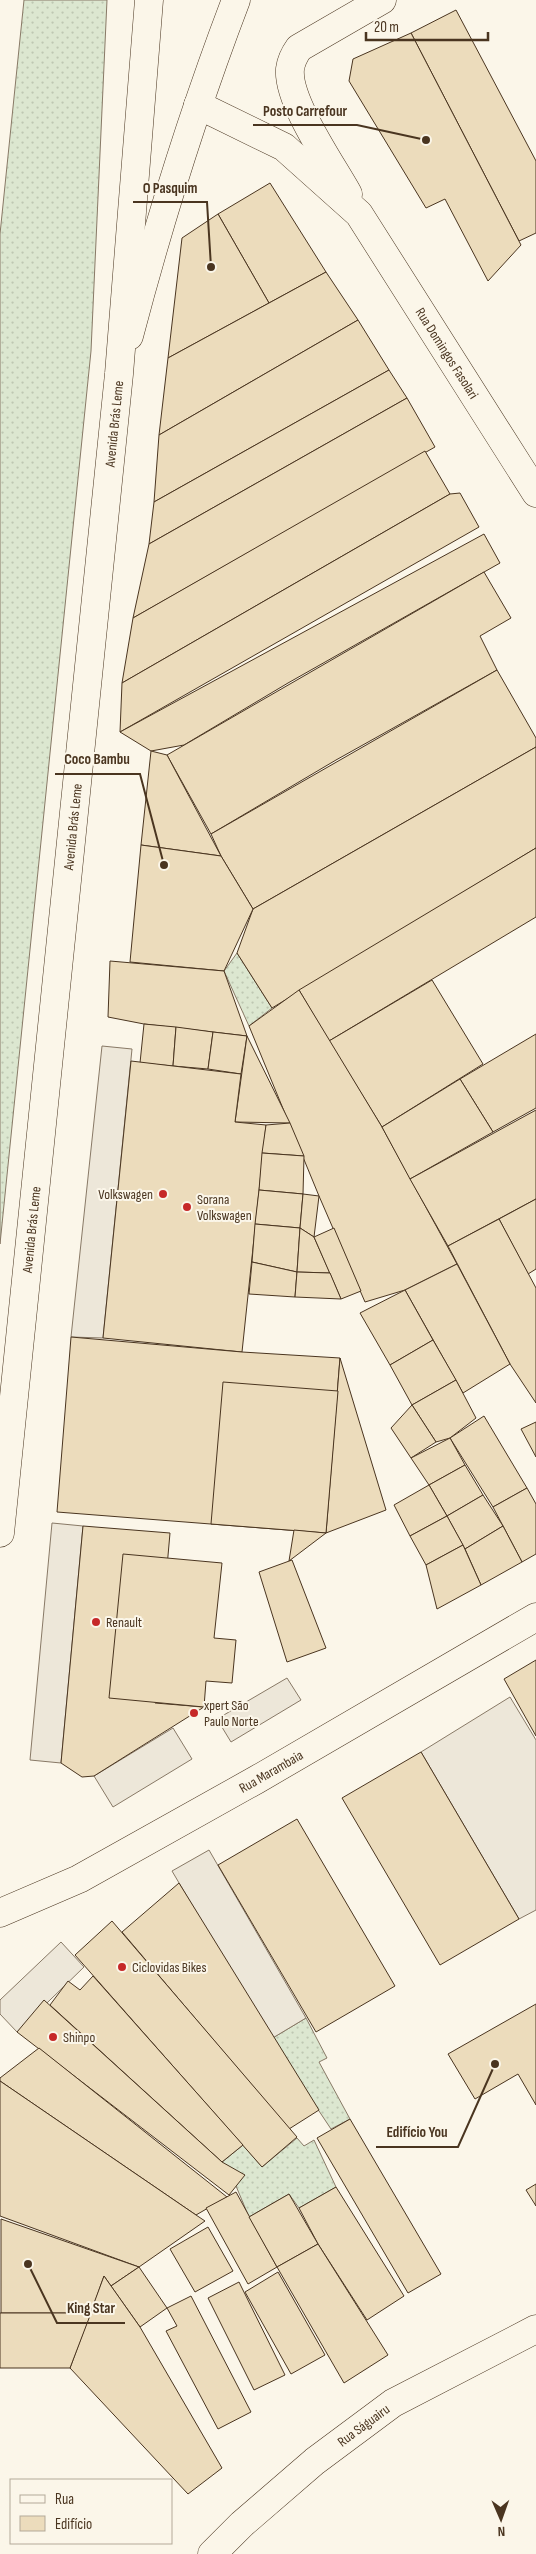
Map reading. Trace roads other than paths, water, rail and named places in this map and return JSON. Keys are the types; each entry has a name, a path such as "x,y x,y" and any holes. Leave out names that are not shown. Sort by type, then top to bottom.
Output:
{"street":[{"name":"Avenida Brás Leme","path":"0,1534 119,374 148,0"},
{"path":"119,374 152,249 198,105 236,0"},
{"name":"Rua Domingos Fasolari","path":"382,0 299,48 292,57 290,70 294,94 359,214 536,493"},
{"name":"Rua Domingos Fasolari","path":"198,105 284,147 359,214"},
{"name":"Rua Marambaia","path":"0,1913 79,1879 256,1780 536,1618"},
{"name":"Rua Ságuairu","path":"212,2554 242,2524 315,2461 393,2403 536,2329"}],"place":[{"name":"Posto Carrefour","path":"426,140"},
{"name":"O Pasquim","path":"211,267"},
{"name":"Coco Bambu","path":"164,865"},
{"name":"Volkswagen","path":"163,1194"},
{"name":"Sorana Volkswagen","path":"187,1207"},
{"name":"Renault","path":"96,1622"},
{"name":"xpert São Paulo Norte","path":"194,1713"},
{"name":"Ciclovidas Bikes","path":"122,1967"},
{"name":"Shinpo","path":"53,2037"},
{"name":"Edifício You","path":"495,2064"},
{"name":"King Star","path":"28,2264"}]}
